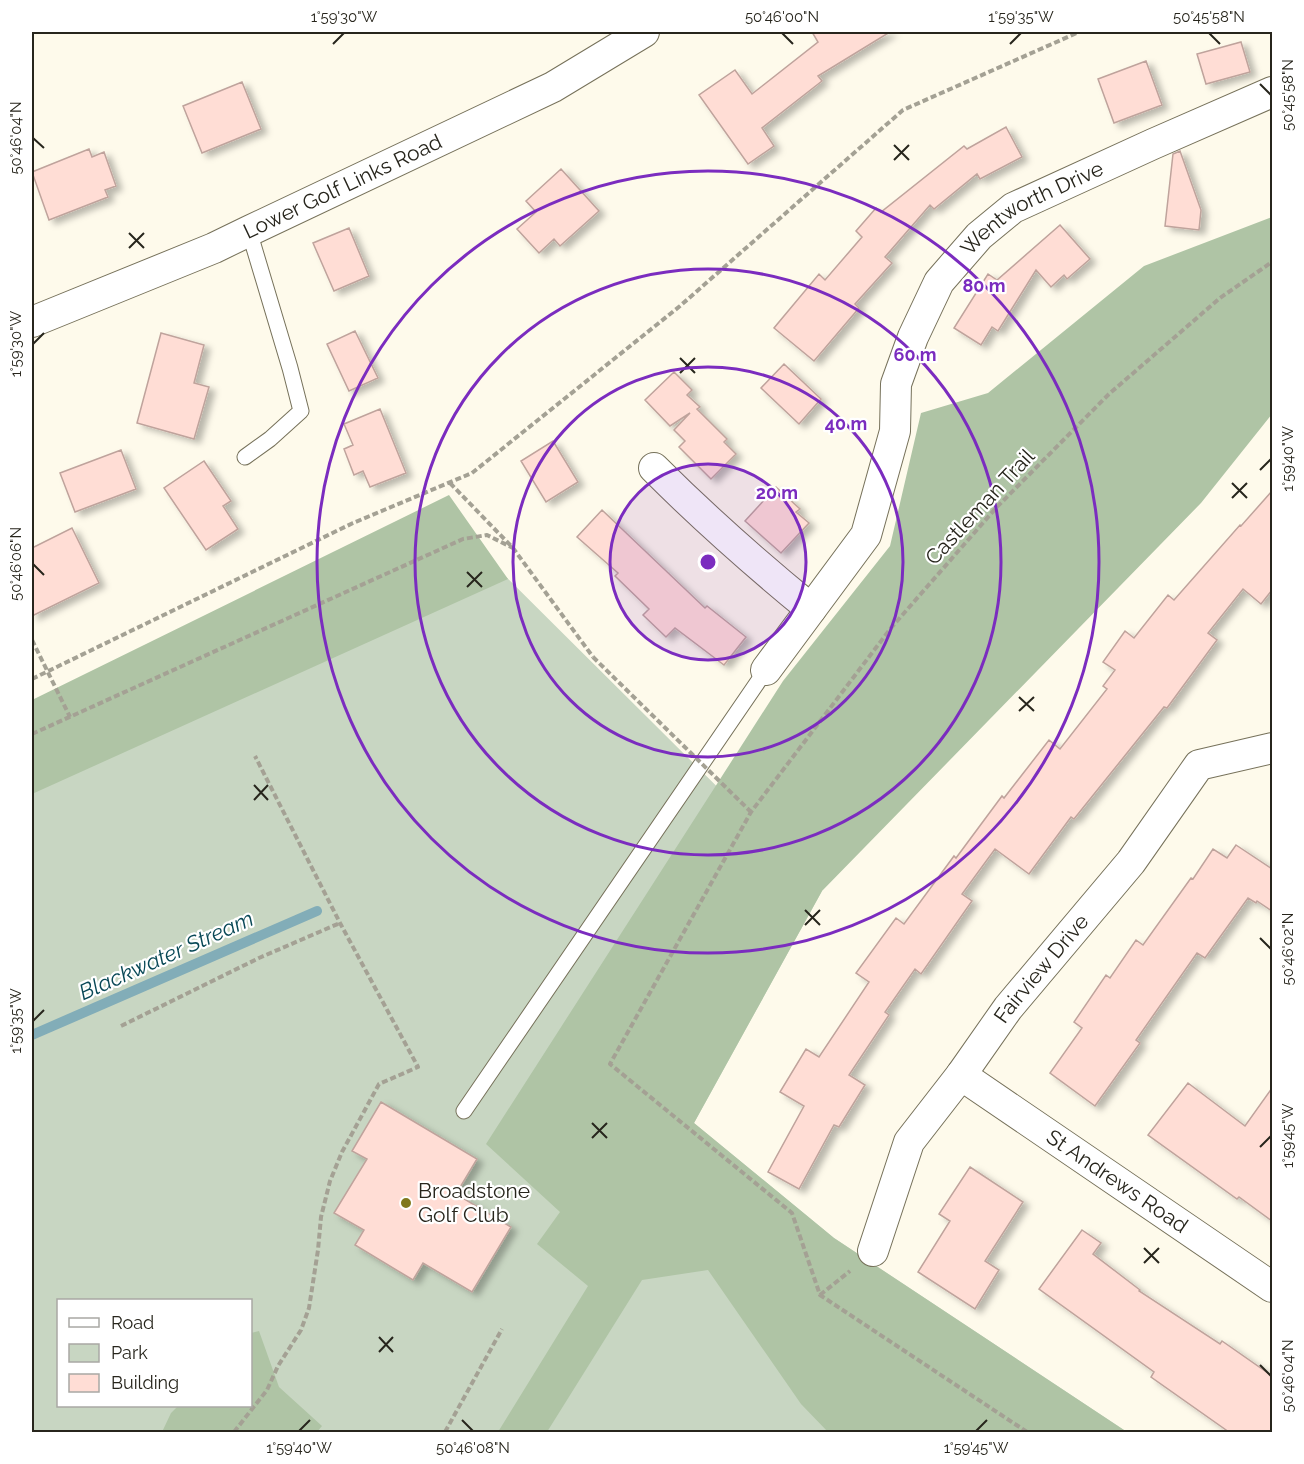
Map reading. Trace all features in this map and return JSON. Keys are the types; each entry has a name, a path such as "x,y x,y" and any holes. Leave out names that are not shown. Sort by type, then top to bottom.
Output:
{"street":[{"name":"Lower Golf Links Road","path":"32,322 203,252 553,87 644,32"},
{"name":"Wentworth Drive","path":"766,670 866,535 895,431 896,384 939,282 972,244 1013,208 1272,92"},
{"path":"654,468 699,513 811,609"},
{"name":"Fairview Drive","path":"873,1251 909,1142 961,1075 1008,1008 1131,862 1199,765 1272,748"},
{"name":"St Andrews Road","path":"961,1075 1272,1287"}],"lane":[{"path":"245,457 270,439 301,411 249,231"},
{"path":"464,1111 766,670"}],"path":[{"path":"32,679 353,523 472,473 680,306 903,110 1079,32"},
{"name":"Castleman Trail","path":"820,1295 792,1213 610,1064 751,812 891,628 996,508 1109,394 1220,298 1272,262"},
{"path":"450,483 513,548 593,657 751,812"},
{"path":"32,734 463,539 488,535 513,548"},
{"path":"32,640 70,717"},
{"path":"234,1432 267,1390 278,1366 301,1330 309,1308 321,1217 330,1181 342,1152 379,1084 418,1067 255,756"},
{"path":"121,1026 259,958 340,922"},
{"path":"873,1251 820,1295 1027,1432"},
{"path":"445,1432 502,1329"}],"green space":[{"path":"1272,217 1272,414 1201,503 822,891 694,1123 834,1238 1127,1432 828,1432 801,1404 708,1270 642,1280 547,1432 498,1432 588,1286 537,1244 560,1212 486,1144 783,681 890,546 921,413 988,393 1144,266"},
{"path":"449,495 508,579 32,794 32,700"},
{"name":"Broadstone Golf Club","path":"478,549 822,891 694,1123 834,1238 1127,1432 32,1432 32,775"},
{"path":"259,1331 279,1387 322,1426 317,1432 162,1432 171,1413 177,1407 252,1407 252,1333"}],"building":[{"path":"812,32 890,32 818,76 822,81 762,128 774,146 748,164 699,95 735,70 752,94 818,42"},
{"path":"1241,42 1250,72 1206,84 1197,54"},
{"path":"1146,61 1162,105 1114,123 1098,79"},
{"path":"242,82 261,129 202,153 183,106"},
{"path":"1006,127 1022,157 980,179 977,174 934,209 930,205 885,257 892,263 855,304 859,308 814,361 774,328 819,274 825,280 862,237 856,231 876,208 881,212 964,146 967,149"},
{"path":"89,149 92,157 104,152 116,186 105,190 108,197 49,220 32,172"},
{"path":"1180,151 1201,210 1199,230 1165,226 1173,154"},
{"path":"561,169 599,211 560,246 554,239 539,253 517,229 536,212 526,201"},
{"path":"1060,225 1090,259 1067,279 1064,275 1051,287 1036,270 998,331 992,327 981,345 954,328 988,274 997,280"},
{"path":"349,228 369,276 334,291 313,243"},
{"path":"355,331 378,378 349,391 327,344"},
{"path":"161,333 204,345 194,383 209,387 194,439 137,423"},
{"path":"784,364 821,399 799,424 761,388"},
{"path":"674,372 692,390 687,395 700,407 697,409 727,439 724,442 736,454 711,479 679,447 685,441 674,430 690,413 670,426 645,400"},
{"path":"380,409 406,473 370,487 363,471 354,475 344,449 353,445 344,424"},
{"path":"553,441 578,482 546,502 521,461"},
{"path":"121,450 136,489 75,512 60,473"},
{"path":"204,461 231,501 223,506 238,529 206,550 164,488"},
{"path":"776,487 800,509 796,512 809,523 781,553 745,521"},
{"path":"1272,491 1272,590 1261,604 1243,589 1208,633 1217,640 1167,708 1164,707 1074,819 1071,817 1029,874 995,849 962,894 972,901 921,974 915,969 885,1012 889,1015 849,1075 865,1085 839,1127 834,1125 799,1189 768,1172 804,1106 780,1092 806,1049 819,1057 869,982 856,973 896,918 904,924 954,856 956,858 1002,796 1004,798 1049,740 1060,749 1107,689 1103,686 1115,670 1103,662 1125,631 1134,638 1168,595 1174,600"},
{"path":"602,510 705,608 707,606 746,637 724,665 675,628 666,637 643,615 649,609 615,576 618,573 577,537"},
{"path":"72,528 99,583 32,616 32,548"},
{"path":"1236,845 1272,869 1272,911 1248,898 1205,958 1197,953 1136,1040 1140,1043 1095,1106 1050,1073 1082,1028 1074,1022 1106,975 1110,978 1136,940 1143,945 1213,849 1227,858"},
{"path":"1188,1083 1245,1126 1272,1088 1272,1221 1239,1197 1237,1199 1148,1135"},
{"name":"Broadstone Golf Club","path":"381,1102 477,1159 456,1194 511,1227 472,1292 423,1263 413,1280 355,1245 364,1230 334,1213 367,1159 352,1151"},
{"path":"970,1167 1023,1202 985,1261 999,1270 975,1309 918,1272 950,1221 939,1214"},
{"path":"1082,1230 1101,1243 1093,1254 1139,1291 1220,1344 1222,1341 1272,1376 1272,1432 1229,1432 1151,1377 1154,1372 1039,1289"}],"waterway":[{"name":"Blackwater Stream","path":"32,1035 317,911"}],"place":[{"name":"Broadstone Golf Club","path":"406,1203"}]}
